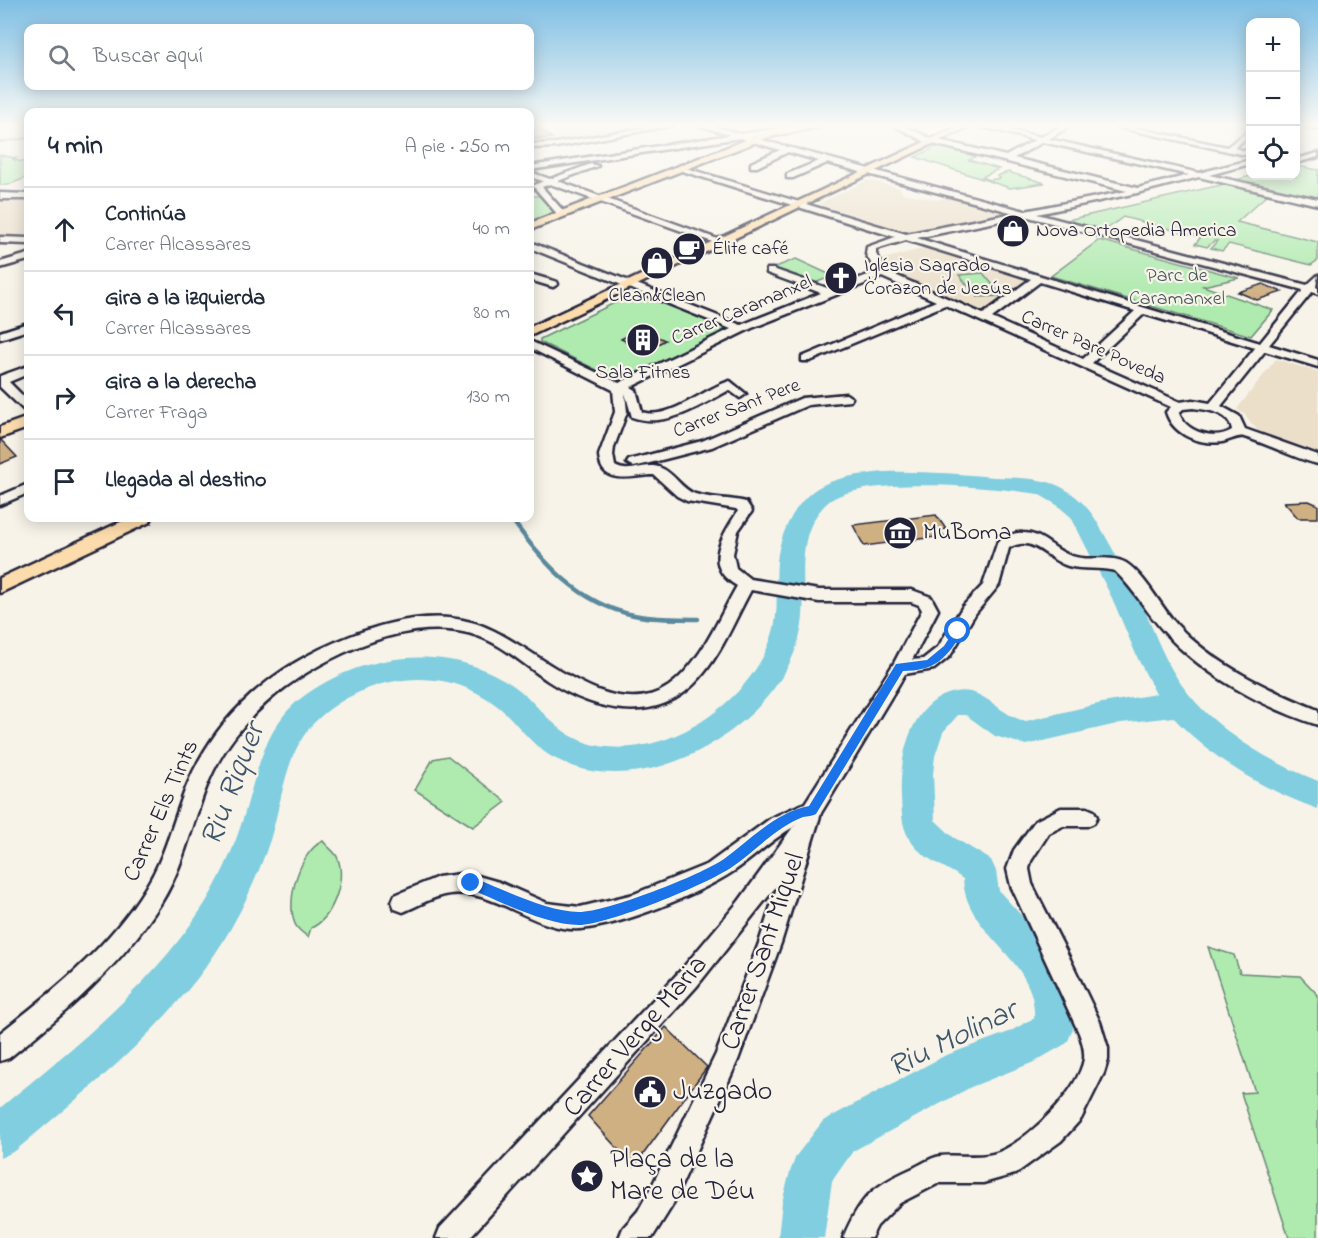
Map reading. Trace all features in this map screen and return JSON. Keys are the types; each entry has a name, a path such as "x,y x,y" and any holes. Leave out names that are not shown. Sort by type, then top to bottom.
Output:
{"main road":[{"path":"534,224 643,183"},
{"path":"534,330 846,183"},
{"path":"0,433 24,424"},
{"path":"0,586 135,522"}],"street":[{"path":"546,183 537,186 562,214"},
{"path":"556,183 721,242"},
{"path":"731,183 1318,364"},
{"path":"909,183 1313,290"},
{"path":"1104,183 1137,191"},
{"path":"882,273 871,254 870,249 875,245 1169,183"},
{"path":"871,254 1168,194 1211,183"},
{"path":"1233,183 1318,202"},
{"path":"0,196 24,197"},
{"path":"0,240 24,241"},
{"path":"534,247 740,329"},
{"path":"0,265 24,257"},
{"path":"770,271 830,293"},
{"name":"Carrer Caramanxel","path":"619,388 740,329 882,273"},
{"name":"Carrer Pare Poveda","path":"882,273 1179,406"},
{"path":"984,319 1040,278"},
{"path":"1214,408 1313,290 1318,278"},
{"path":"534,281 554,284"},
{"path":"807,359 945,301"},
{"path":"1084,364 1143,309"},
{"path":"0,336 24,327"},
{"path":"534,346 619,388 632,391 636,414 642,417 675,412 730,385 740,394"},
{"path":"24,371 0,380 24,403"},
{"path":"403,902 448,884 471,883 557,916 579,919 614,912 726,865 799,813 810,817 900,667 930,610 926,601 912,596 819,596 754,585 733,576 725,558 729,534 745,512 741,505 692,498 682,493 658,471 620,474 612,471 607,464 608,445 621,414 619,388"},
{"name":"Carrer Sant Pere","path":"607,464 640,462 707,444 806,401 846,398"},
{"path":"1193,404 1214,408 1234,419 1240,427 1239,431 1227,438 1195,434 1174,420 1172,412 1179,406 1193,404"},
{"path":"1239,431 1318,460"},
{"path":"0,501 24,490"},
{"path":"900,667 920,667 930,663 947,648 969,611 993,582 1000,551 1009,541 1031,539 1040,542 1062,559 1120,567 1168,625 1196,651 1234,676 1318,718"},
{"name":"Carrer Els Tints","path":"0,1049 68,994 125,934 152,897 173,859 197,784 212,756 242,715 285,677 320,657 369,636 403,628 448,624 469,627 490,634 566,684 595,698 620,704 643,703 668,694 689,678 754,585"},
{"name":"Carrer Verge Maria","path":"450,1238 558,1125 683,986 771,878 810,817"},
{"name":"Carrer Sant Miquel","path":"633,1238 648,1221 662,1196 726,1060 783,903 810,817"},
{"path":"857,1238 867,1216 890,1193 938,1170 983,1169 1005,1164 1052,1132 1072,1110 1096,1060 1096,1048 1091,1031 1062,967 1022,886 1018,869 1021,857 1042,827 1061,818 1087,817"}],"shaded area":[{"path":"862,183 879,183 900,188 902,193 938,200 947,196 1005,213 909,232 818,204"},
{"path":"0,198 24,199 24,238 0,237"},
{"path":"929,247 1028,280 985,311 979,311 889,270 883,259"},
{"path":"1276,359 1318,372 1318,452 1258,431 1237,409"}],"green space":[{"path":"0,183 14,183 8,185 0,185"},
{"path":"994,183 1045,183 1010,188"},
{"path":"1247,183 1318,183 1318,199"},
{"path":"1225,184 1268,194 1237,222 1318,242 1318,260 1311,265 1229,244 1222,251 1211,248 1217,241 1207,247 1195,244 1201,237 1123,217 1103,232 1063,221"},
{"path":"534,196 540,196 555,213 534,221"},
{"name":"Parc de Caramanxel","path":"1099,240 1239,278 1203,286 1273,310 1251,336 1051,276"},
{"path":"796,259 833,276 815,283 773,268"},
{"path":"983,273 1002,296 977,297 959,275"},
{"path":"633,294 640,294 724,328 724,332 626,380 617,380 540,342 540,339"},
{"path":"448,756 506,802 473,827 415,790 433,759"},
{"path":"323,841 338,859 339,888 331,908 319,923 311,928 308,937 295,924 292,914 293,890 301,865 315,846"},
{"path":"1208,947 1234,955 1240,973 1300,976 1318,995 1318,1238 1289,1238 1241,1093 1255,1092"}],"building":[{"path":"1263,284 1282,292 1257,300 1238,292"},
{"name":"Sala Fitnes","path":"640,329 665,340 646,351 621,339"},
{"path":"1,440 17,457 0,464"},
{"path":"1309,501 1318,505 1318,518 1298,518 1284,502"},
{"name":"MuBoma","path":"936,515 946,529 940,530 944,536 864,546 853,525"},
{"name":"Juzgado","path":"666,1027 707,1067 634,1167 588,1116"}],"waterway":[{"name":"Riu Riquer","path":"0,1136 117,1035 171,979 195,949 230,894 257,827 276,758 288,733 307,710 328,694 376,673 402,668 429,668 454,672 479,680 502,693 549,738 567,750 583,756 599,760 633,760 682,746 712,730 726,719 740,707 764,679 782,647 789,623 790,555 803,518 821,496 830,490 856,482 913,479 1019,485 1048,490 1073,505 1085,520 1125,598 1158,672 1182,707 1210,734 1263,770 1318,795"},
{"path":"514,522 549,565 579,591 596,601 642,617 698,619"},
{"name":"Riu Molinar","path":"801,1238 805,1202 812,1172 838,1136 959,1071 1020,1048 1053,1029 1054,1009 1037,960 984,900 979,871 933,842 919,825 917,765 925,737 935,718 949,706 967,703 976,706 1006,728 1026,733 1121,711 1179,705"}],"place":[{"name":"Nova Ortopedia America","path":"1013,231"},
{"name":"Élite café","path":"689,249"},
{"name":"Clean&Clean","path":"657,263"},
{"name":"Iglésia Sagrado Corazon de Jesús","path":"841,278"},
{"name":"Sala Fitnes","path":"643,340"},
{"name":"MuBoma","path":"900,533"},
{"name":"Juzgado","path":"650,1092"},
{"name":"Plaça de la Mare de Déu","path":"587,1176"}],"route":[{"path":"471,883 534,909 557,916 579,919 614,912 726,865 762,836 799,813 812,810 900,667 920,667 930,663 947,648 958,631"}]}
